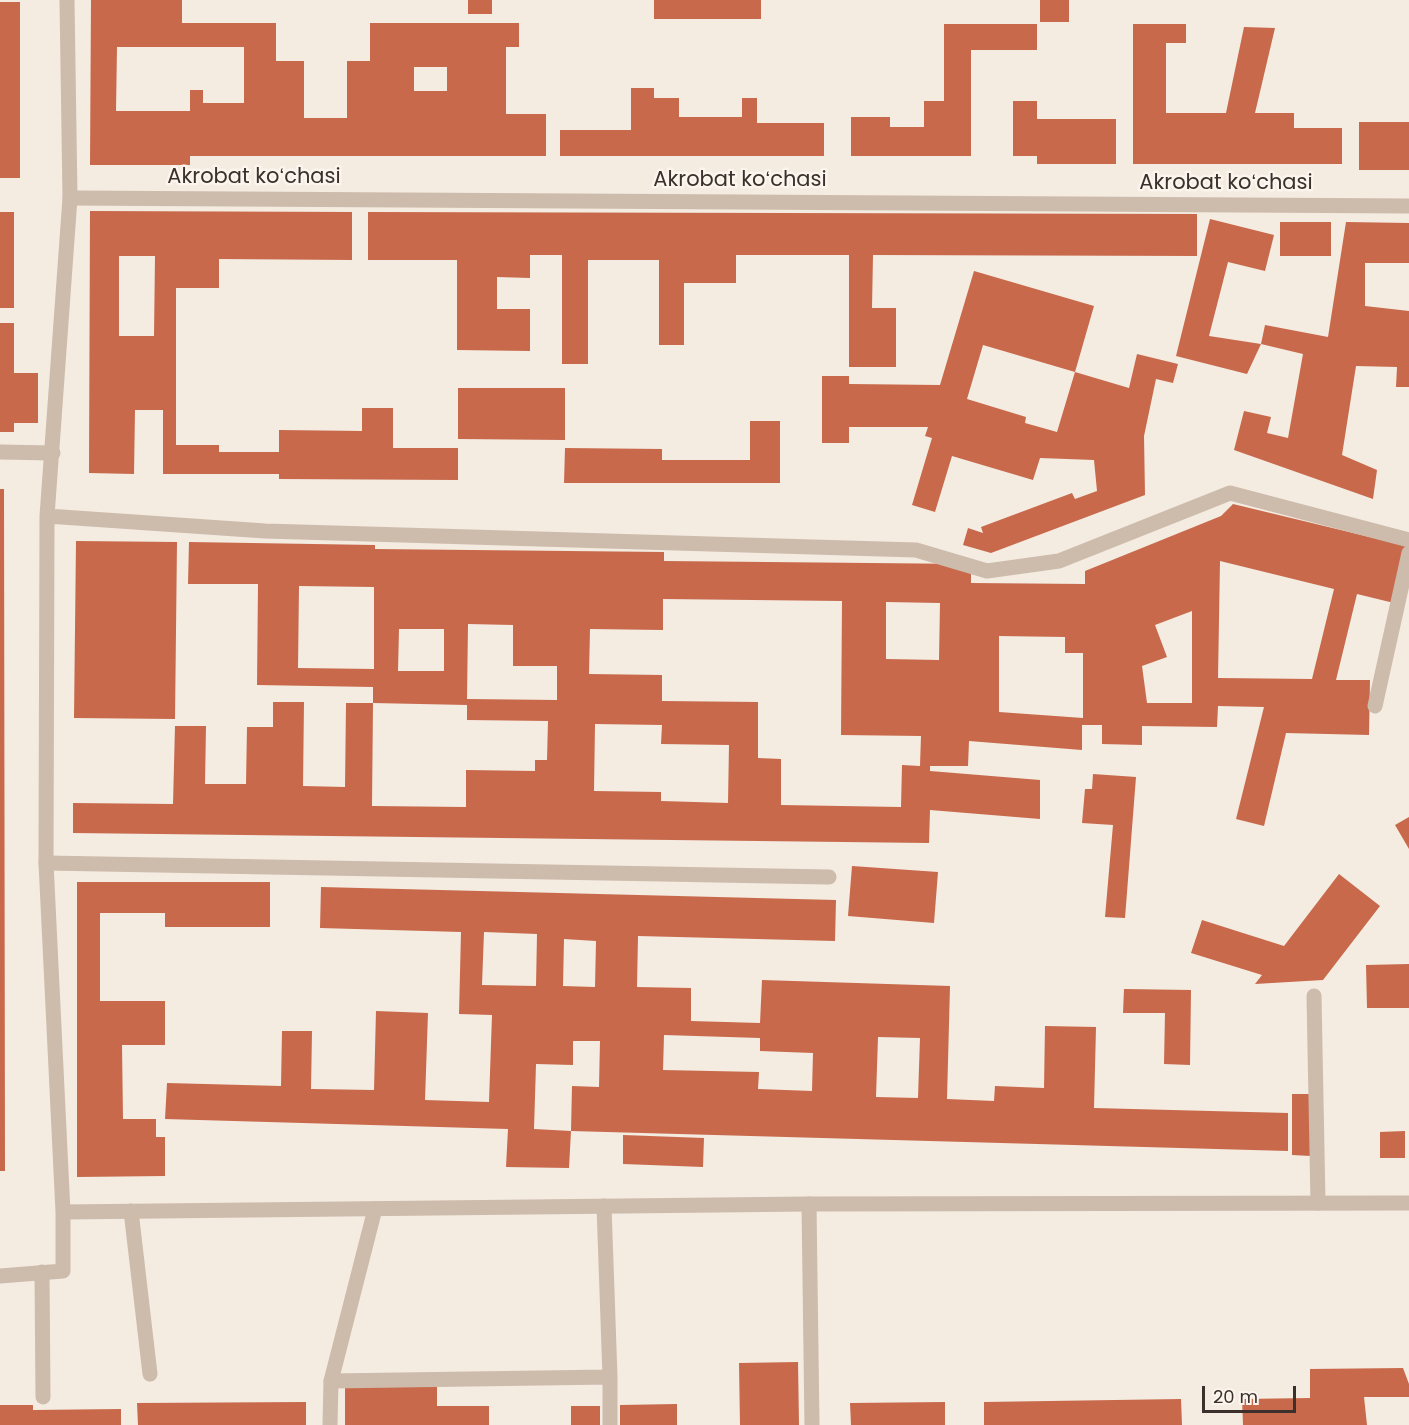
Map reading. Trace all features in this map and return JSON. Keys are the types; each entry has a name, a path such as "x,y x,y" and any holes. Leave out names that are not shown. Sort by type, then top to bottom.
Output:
{"street":[{"path":"0,1276 63,1271 63,1212 46,862 47,516 70,198 67,0"},
{"name":"Akrobat koʻchasi","path":"70,198 1409,206"},
{"path":"0,452 53,453"},
{"path":"47,516 265,531 916,550 987,571 1059,561 1230,493 1409,540"},
{"path":"1375,706 1409,553"},
{"path":"46,862 829,877"},
{"path":"1314,996 1318,1203"},
{"path":"63,1212 809,1204 1409,1203"},
{"path":"809,1204 812,1425"},
{"path":"604,1206 610,1425"},
{"path":"330,1425 331,1382 375,1209"},
{"path":"131,1211 150,1374"},
{"path":"42,1272 43,1397"},
{"path":"331,1382 610,1377"}],"building":[{"path":"91,0 182,0 182,23 276,23 276,61 304,61 304,118 347,118 347,61 370,61 370,23 519,23 519,47 506,47 506,114 546,114 546,156 190,156 190,165 90,165","holes":["117,47 244,47 244,103 203,103 203,90 190,90 190,111 116,111","414,67 447,67 447,91 414,91"]},
{"path":"468,0 492,0 492,14 468,14"},
{"path":"654,0 761,0 761,19 654,19"},
{"path":"1040,0 1069,0 1069,22 1040,22"},
{"path":"0,2 20,2 20,178 0,178"},
{"path":"944,24 1037,24 1037,50 971,50 971,156 851,156 851,117 890,117 890,127 924,127 924,101 944,101"},
{"path":"1133,24 1186,24 1186,43 1166,43 1166,113 1226,113 1244,27 1275,28 1255,113 1294,113 1294,128 1342,128 1342,164 1133,164"},
{"path":"631,88 654,88 654,98 679,98 679,117 742,117 742,98 757,98 757,123 824,123 824,156 560,156 560,130 631,130"},
{"path":"1013,101 1037,101 1037,119 1116,119 1116,164 1037,164 1037,156 1013,156"},
{"path":"1359,122 1409,122 1409,170 1359,170"},
{"path":"90,211 352,212 352,260 219,259 219,288 176,288 176,445 219,445 219,452 279,452 279,430 362,431 362,408 393,408 393,448 458,448 458,480 279,479 279,474 163,474 163,410 135,410 134,474 89,473","holes":["119,256 155,256 154,336 119,336"]},
{"path":"0,212 14,212 14,308 0,308"},
{"path":"368,212 1197,214 1197,256 873,255 872,308 896,308 896,367 849,367 849,255 736,255 736,283 684,283 684,345 659,345 659,260 588,260 588,364 562,364 562,255 530,255 530,278 497,277 497,309 530,309 530,351 457,350 457,260 368,260"},
{"path":"1210,219 1274,235 1265,271 1228,262 1209,336 1261,344 1247,374 1176,356"},
{"path":"1280,222 1331,222 1331,256 1280,256"},
{"path":"1346,222 1409,223 1409,263 1365,263 1365,306 1409,311 1409,387 1396,387 1397,367 1356,366 1342,455 1377,470 1373,499 1234,450 1244,411 1271,417 1267,433 1288,438 1303,354 1261,344 1265,325 1328,337"},
{"path":"974,271 1094,306 1075,372 1129,388 1137,354 1178,364 1173,383 1156,379 1144,436 1145,495 991,553 963,545 968,528 983,533 981,527 1072,493 1075,499 1097,491 1094,460 1040,458 1033,480 952,456 935,512 912,505 932,438 925,436 928,427 849,427 849,443 822,443 822,376 849,376 849,384 940,385","holes":["983,345 1075,372 1057,432 1025,423 1026,417 967,399"]},
{"path":"0,323 14,323 14,373 38,373 38,423 14,423 14,432 0,432"},
{"path":"458,388 565,388 565,440 458,439"},
{"path":"750,421 780,421 780,483 564,483 565,448 662,449 662,460 750,460"},
{"path":"0,489 4,489 5,1171 0,1171"},
{"path":"1233,504 1407,546 1394,603 1357,594 1336,680 1370,680 1369,735 1286,733 1264,826 1236,819 1264,707 1218,706 1217,727 1142,726 1142,745 1102,744 1102,725 1082,725 1082,750 969,741 968,766 930,766 930,771 1040,780 1040,819 930,810 929,843 73,833 73,803 173,804 175,726 206,726 205,784 246,784 247,727 273,727 273,702 304,702 303,786 345,787 346,703 373,703 373,687 257,685 258,584 188,584 189,542 375,545 375,549 664,552 664,561 971,564 971,583 1085,584 1085,571 1221,516","holes":["1220,561 1334,589 1312,679 1218,678","299,586 374,587 374,669 298,668","663,599 842,601 841,735 921,736 920,766 902,765 901,807 781,805 781,759 758,758 758,702 662,701 662,675 589,674 590,629 663,630","886,602 940,603 939,660 886,659","1192,611 1192,703 1147,703 1142,666 1167,657 1155,625","468,624 513,625 513,666 557,666 557,700 467,699","399,629 444,629 444,671 398,671","999,636 1065,637 1065,653 1083,653 1083,718 999,712","373,703 467,705 467,720 548,721 547,760 535,760 535,771 466,770 466,807 372,806","595,724 662,725 661,744 729,745 728,803 661,801 661,792 594,791"]},
{"path":"76,541 177,542 175,719 74,718"},
{"path":"1093,774 1136,777 1125,918 1105,917 1113,825 1082,823 1085,789 1092,789"},
{"path":"1409,817 1409,849 1395,825"},
{"path":"852,866 938,872 934,923 848,916"},
{"path":"1339,874 1380,906 1323,980 1255,984 1262,975 1191,953 1202,920 1284,946"},
{"path":"77,882 270,882 270,927 165,927 165,913 100,913 100,1001 165,1001 165,1045 122,1045 123,1119 156,1119 156,1137 165,1137 165,1176 77,1177"},
{"path":"321,887 836,900 835,941 638,936 637,987 691,988 691,1021 760,1023 762,980 950,986 947,1099 994,1101 995,1086 1044,1088 1045,1026 1096,1027 1094,1108 1288,1113 1288,1151 571,1131 569,1168 506,1167 508,1129 165,1119 167,1083 281,1086 282,1031 312,1031 311,1089 374,1090 376,1011 428,1013 425,1100 489,1102 492,1015 459,1014 461,932 320,928","holes":["484,932 537,934 536,986 482,985","564,939 596,941 595,987 563,986","664,1035 760,1038 760,1051 813,1053 812,1091 758,1089 759,1072 663,1070","878,1037 920,1038 918,1098 876,1097","573,1041 600,1041 599,1087 572,1086 571,1131 534,1129 536,1064 573,1065"]},
{"path":"1409,964 1409,1008 1367,1008 1366,965"},
{"path":"1124,989 1191,990 1190,1065 1164,1064 1165,1013 1123,1013"},
{"path":"1292,1094 1312,1094 1311,1156 1292,1155"},
{"path":"1405,1131 1405,1158 1380,1158 1380,1132"},
{"path":"623,1135 704,1138 703,1167 623,1164"},
{"path":"798,1362 799,1425 740,1425 739,1363"},
{"path":"1403,1368 1409,1384 1409,1397 1364,1397 1367,1425 1243,1425 1242,1399 1310,1398 1310,1369"},
{"path":"345,1386 437,1386 437,1406 489,1406 489,1425 345,1425"},
{"path":"1181,1399 1182,1425 984,1425 984,1402"},
{"path":"306,1402 306,1425 138,1425 137,1403"},
{"path":"945,1402 945,1425 851,1425 850,1403"},
{"path":"677,1404 677,1425 620,1425 620,1405"},
{"path":"0,1405 33,1405 33,1410 121,1409 121,1425 0,1425"},
{"path":"571,1406 600,1406 600,1425 571,1425"}]}
